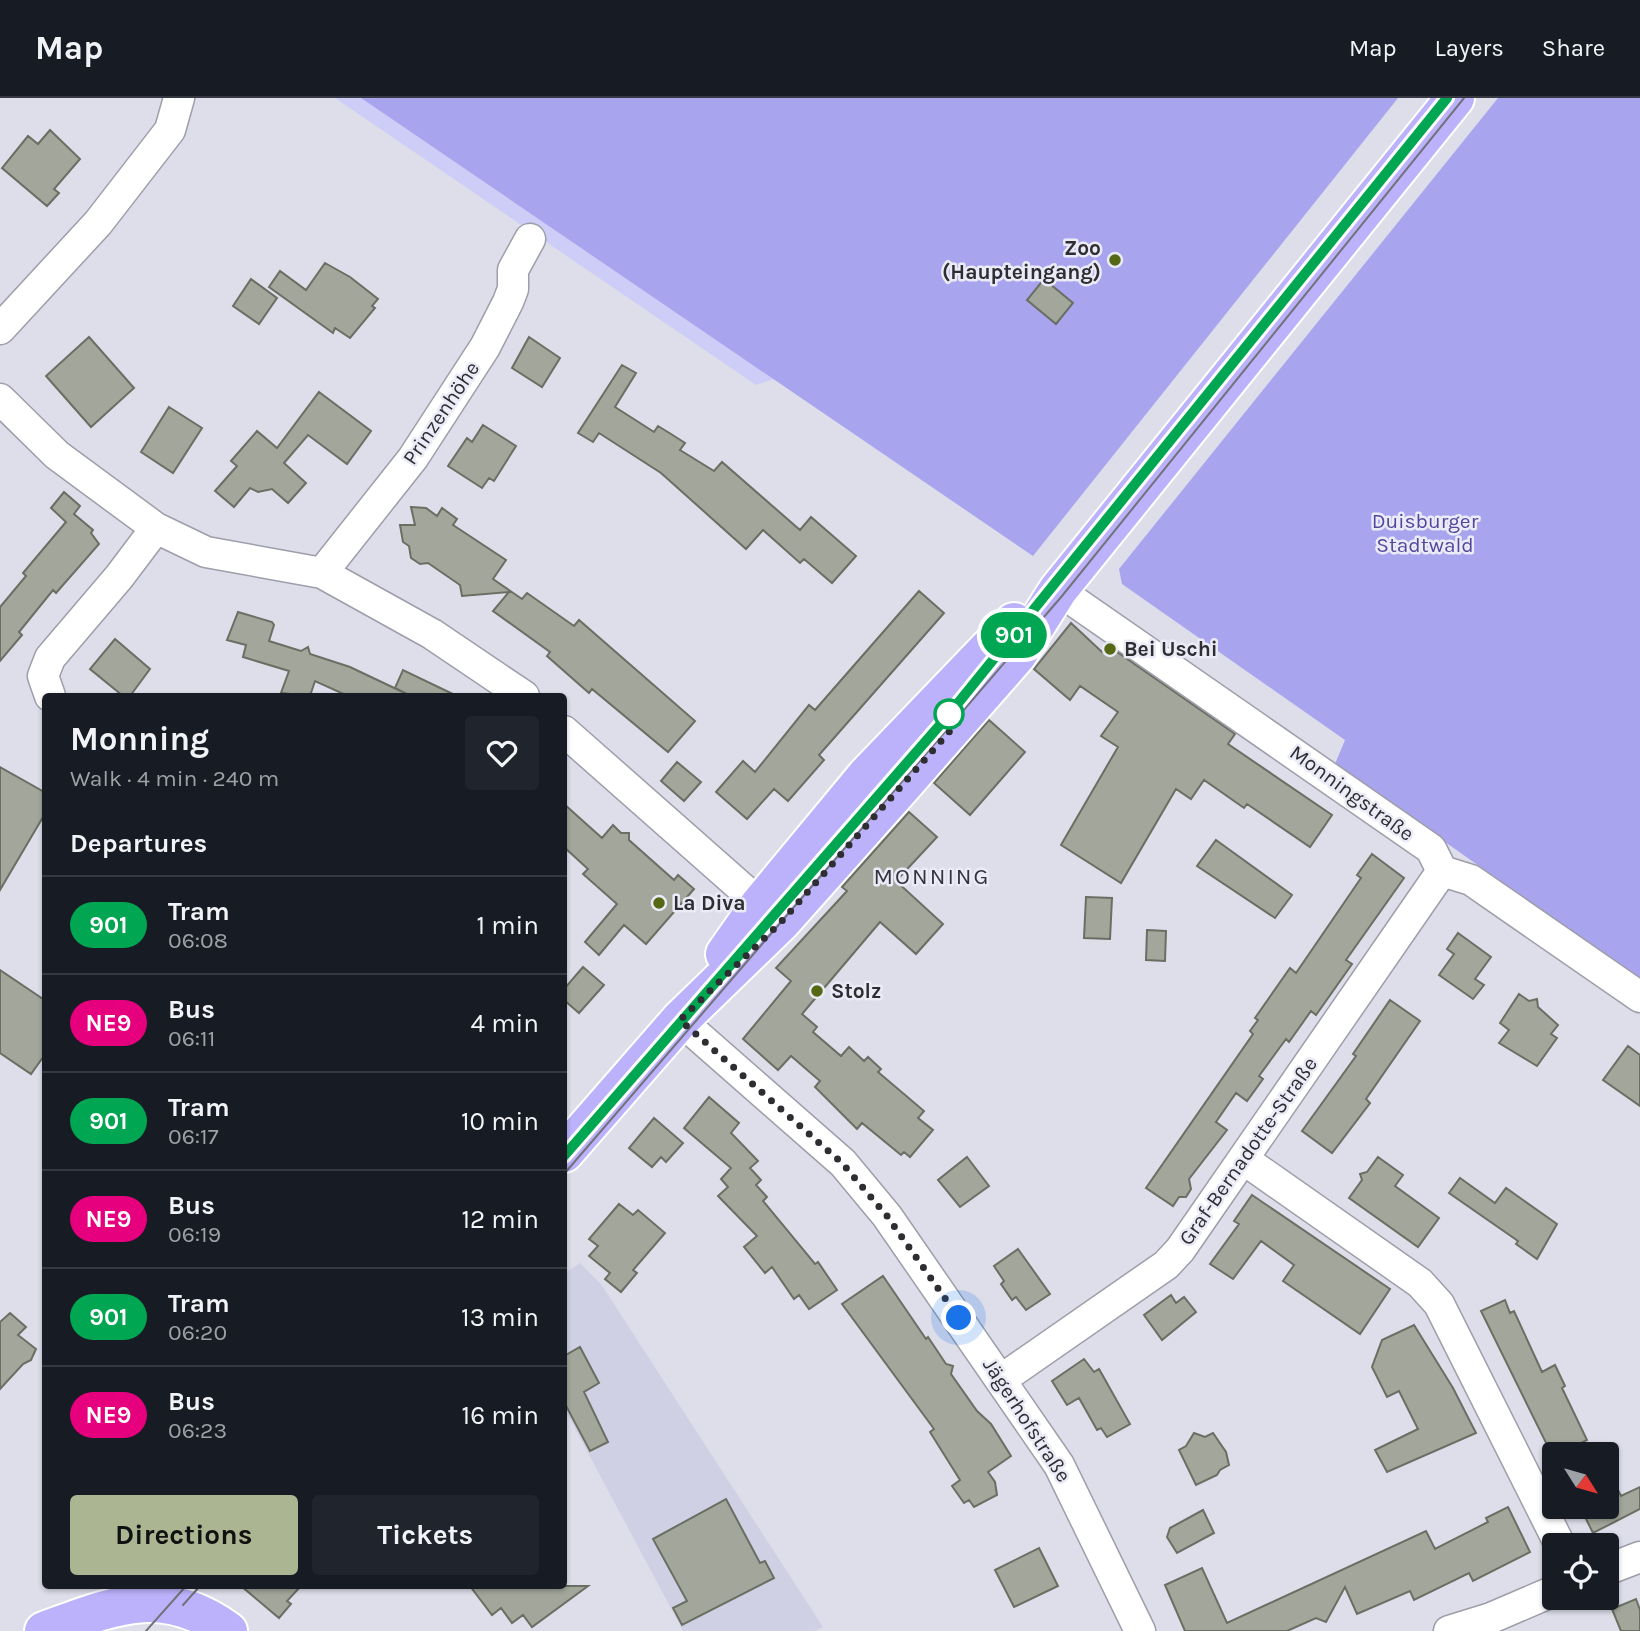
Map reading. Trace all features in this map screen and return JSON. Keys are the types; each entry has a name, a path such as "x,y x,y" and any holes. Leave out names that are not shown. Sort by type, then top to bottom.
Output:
{"main road":[{"path":"567,1150 770,913 866,776 1004,629 1058,590 1455,98"},
{"path":"44,1631 97,1612 173,1593"},
{"path":"141,1631 173,1593"},
{"path":"173,1593 228,1631"}],"street":[{"path":"0,329 25,305 106,213 170,130 179,98"},
{"name":"Prinzenhöhe","path":"322,573 413,458 485,347 508,302 513,289 513,270 530,239"},
{"path":"0,399 57,455 156,528 206,552 322,573 432,634 520,693"},
{"path":"49,693 43,676 50,658 119,577 156,528"},
{"name":"Monningstraße","path":"1058,590 1431,849 1442,872"},
{"path":"567,734 770,913"},
{"path":"1442,872 1471,880 1640,998"},
{"name":"Graf-Bernadotte-Straße","path":"1002,1378 1166,1265 1442,872"},
{"name":"Jägerhofstraße","path":"680,1020 842,1163 887,1216 1002,1378 1059,1465 1140,1631"},
{"path":"1243,1159 1420,1283 1438,1304 1554,1533"},
{"path":"1619,1565 1640,1557"},
{"path":"1449,1631 1491,1618 1542,1596"}],"shaded area":[{"path":"335,98 361,98 774,379 756,385"},
{"path":"580,1263 601,1284 823,1627 815,1631 683,1631 567,1414 567,1272"}],"green space":[{"path":"361,98 1398,98 1033,556"},
{"name":"Duisburger Stadtwald","path":"1498,98 1640,98 1640,980 1335,764 1345,740 1122,584 1119,569"}],"building":[{"path":"50,130 80,159 54,189 59,193 47,206 2,168 28,136 38,144"},
{"path":"325,263 350,277 378,299 372,306 375,308 350,338 335,328 333,333 269,287 280,271 306,290"},
{"path":"251,279 277,298 259,324 233,306"},
{"path":"1044,279 1073,303 1056,324 1027,300"},
{"path":"89,337 134,388 91,427 46,376"},
{"path":"529,337 560,358 542,387 512,368"},
{"path":"622,365 636,373 615,407 654,432 658,426 685,443 680,450 714,471 722,462 800,530 811,517 856,556 832,583 804,559 800,563 763,530 746,549 661,473 599,433 593,442 578,433"},
{"path":"319,392 371,431 347,464 308,435 284,463 306,483 288,503 272,489 258,492 250,488 234,507 215,491 237,466 231,461 257,431 277,448"},
{"path":"169,407 202,428 173,473 141,452"},
{"path":"483,425 516,446 494,481 489,478 482,488 448,466 467,438 472,442"},
{"path":"64,492 80,506 74,514 93,530 91,533 99,544 56,593 53,590 19,632 22,635 0,661 0,607 26,576 23,573 66,522 51,508"},
{"path":"411,507 426,508 437,516 442,508 457,519 453,525 506,560 493,579 522,599 527,593 574,626 579,620 695,721 668,752 592,689 589,693 547,656 550,652 493,611 509,592 462,596 460,585 428,563 420,564 411,558 409,546 403,542 400,525 415,525"},
{"path":"919,591 944,613 819,755 824,760 788,801 774,789 747,819 716,792 743,761 755,772 809,705 815,710"},
{"path":"238,612 272,622 274,625 269,641 301,651 308,647 310,654 350,667 405,693 341,693 315,681 311,693 281,693 289,671 243,657 246,645 227,640"},
{"path":"1071,623 1102,652 1107,645 1235,734 1228,744 1332,815 1310,847 1247,804 1244,808 1204,780 1191,799 1176,789 1121,883 1061,845 1118,747 1101,736 1118,712 1080,686 1070,700 1034,669"},
{"path":"115,639 150,669 132,693 119,693 90,669"},
{"path":"403,670 451,693 405,693 395,688"},
{"path":"989,720 1025,752 970,815 934,783"},
{"path":"677,762 701,782 684,801 661,781"},
{"path":"0,767 42,791 42,819 0,890"},
{"path":"567,807 602,838 613,825 621,833 629,833 629,840 674,880 678,875 694,889 646,944 624,925 599,955 585,942 617,904 583,874 588,869 567,850"},
{"path":"909,812 937,837 896,881 943,924 916,954 880,922 802,1014 817,1027 813,1032 841,1056 849,1047 864,1061 868,1057 881,1069 878,1072 924,1111 918,1118 933,1130 910,1157 904,1152 901,1155 862,1123 857,1129 815,1087 820,1081 791,1056 778,1070 743,1039 791,981 776,968 847,891 842,887"},
{"path":"1216,840 1292,895 1275,918 1197,866"},
{"path":"1372,854 1404,878 1346,960 1352,964 1316,1015 1311,1011 1289,1042 1286,1039 1259,1076 1263,1079 1247,1101 1236,1093 1216,1122 1227,1130 1189,1179 1191,1189 1186,1197 1179,1197 1173,1206 1146,1188 1253,1034 1250,1031 1258,1020 1255,1018 1290,968 1296,973 1361,878 1357,875"},
{"path":"1086,897 1112,898 1110,939 1084,938"},
{"path":"1147,930 1166,931 1165,961 1146,960"},
{"path":"1458,933 1491,957 1475,979 1484,985 1473,999 1439,975 1454,954 1447,949"},
{"path":"583,967 604,985 579,1013 567,1003 567,986"},
{"path":"0,970 42,998 42,1059 31,1074 0,1053"},
{"path":"1519,994 1529,1001 1537,999 1538,1007 1558,1025 1551,1034 1557,1038 1537,1066 1499,1043 1509,1030 1500,1023"},
{"path":"1390,1000 1420,1021 1366,1099 1370,1103 1332,1153 1302,1131 1356,1056 1353,1054"},
{"path":"1628,1046 1640,1055 1640,1106 1603,1080"},
{"path":"709,1097 739,1123 731,1133 758,1161 750,1168 761,1180 756,1185 767,1197 763,1201 815,1264 818,1262 837,1290 809,1309 799,1295 794,1299 772,1267 765,1273 744,1247 757,1236 718,1196 728,1187 721,1179 731,1168 684,1128"},
{"path":"654,1118 683,1143 666,1162 661,1157 652,1167 629,1148"},
{"path":"967,1157 989,1186 960,1207 938,1180"},
{"path":"1378,1157 1403,1175 1395,1186 1439,1218 1418,1247 1349,1198 1362,1180 1360,1174 1367,1172"},
{"path":"1460,1178 1495,1203 1506,1188 1557,1224 1537,1259 1516,1244 1518,1241 1449,1193"},
{"path":"1252,1195 1390,1289 1360,1334 1283,1281 1294,1265 1261,1241 1233,1279 1210,1264 1239,1224 1234,1221"},
{"path":"619,1204 633,1215 638,1210 665,1233 633,1270 637,1273 621,1292 605,1279 610,1273 589,1256 598,1246 589,1239"},
{"path":"1018,1249 1050,1294 1026,1310 1016,1297 1012,1300 1001,1284 1004,1281 994,1266"},
{"path":"883,1276 926,1339 928,1337 946,1364 953,1366 951,1374 977,1411 991,1424 1011,1456 988,1472 995,1482 997,1495 974,1507 969,1500 964,1503 952,1486 960,1480 930,1432 934,1429 842,1304"},
{"path":"1171,1295 1176,1303 1184,1297 1196,1312 1162,1340 1144,1315"},
{"path":"1505,1300 1510,1313 1514,1311 1542,1372 1555,1365 1565,1386 1562,1388 1587,1440 1546,1442 1481,1311"},
{"path":"10,1313 26,1327 18,1335 36,1349 31,1360 23,1364 0,1389 0,1322"},
{"path":"1414,1325 1453,1388 1476,1433 1387,1472 1375,1450 1418,1429 1399,1391 1387,1397 1372,1367 1382,1340"},
{"path":"580,1347 599,1383 584,1392 608,1442 590,1451 567,1408 567,1354"},
{"path":"1084,1359 1094,1372 1099,1369 1130,1424 1107,1437 1101,1428 1097,1430 1079,1398 1067,1405 1052,1381"},
{"path":"1194,1433 1205,1437 1213,1433 1226,1452 1229,1465 1217,1475 1196,1485 1179,1450 1186,1446"},
{"path":"1640,1487 1640,1509 1593,1533 1586,1519 1619,1519 1619,1492 1621,1496"},
{"path":"726,1499 760,1563 765,1561 774,1578 682,1625 673,1608 687,1601 653,1539"},
{"path":"1508,1507 1530,1552 1473,1581 1469,1573 1414,1600 1410,1591 1357,1614 1345,1587 1326,1622 1316,1618 1287,1631 1185,1631 1165,1585 1202,1568 1227,1623 1426,1531 1435,1549 1488,1522 1486,1518"},
{"path":"1203,1510 1214,1533 1177,1553 1167,1537 1170,1528"},
{"path":"1039,1548 1058,1586 1014,1607 995,1570"},
{"path":"567,1586 588,1586 532,1627 523,1615 512,1623 501,1608 492,1615 472,1589 567,1589"},
{"path":"245,1589 298,1589 287,1601 291,1604 279,1618"},
{"path":"1636,1599 1640,1610 1640,1631 1621,1631 1612,1610 1619,1610 1619,1606"}],"tram line":[{"path":"963,697 1447,98"},
{"name":"901","path":"567,1153 946,718 1447,98"},
{"path":"567,1171 1062,596 1464,98"},
{"path":"567,1153 725,972"},
{"path":"146,1631 183,1589"},
{"path":"183,1605 197,1589"}],"place":[{"name":"Zoo (Haupteingang)","path":"1115,260"},
{"name":"Bei Uschi","path":"1110,649"},
{"name":"La Diva","path":"659,903"},
{"name":"Stolz","path":"817,991"}],"district":[{"name":"MONNING","path":"932,876"}],"route":[{"path":"949,714 958,722 902,786 781,922 680,1020 842,1163 887,1216 959,1318"}]}
